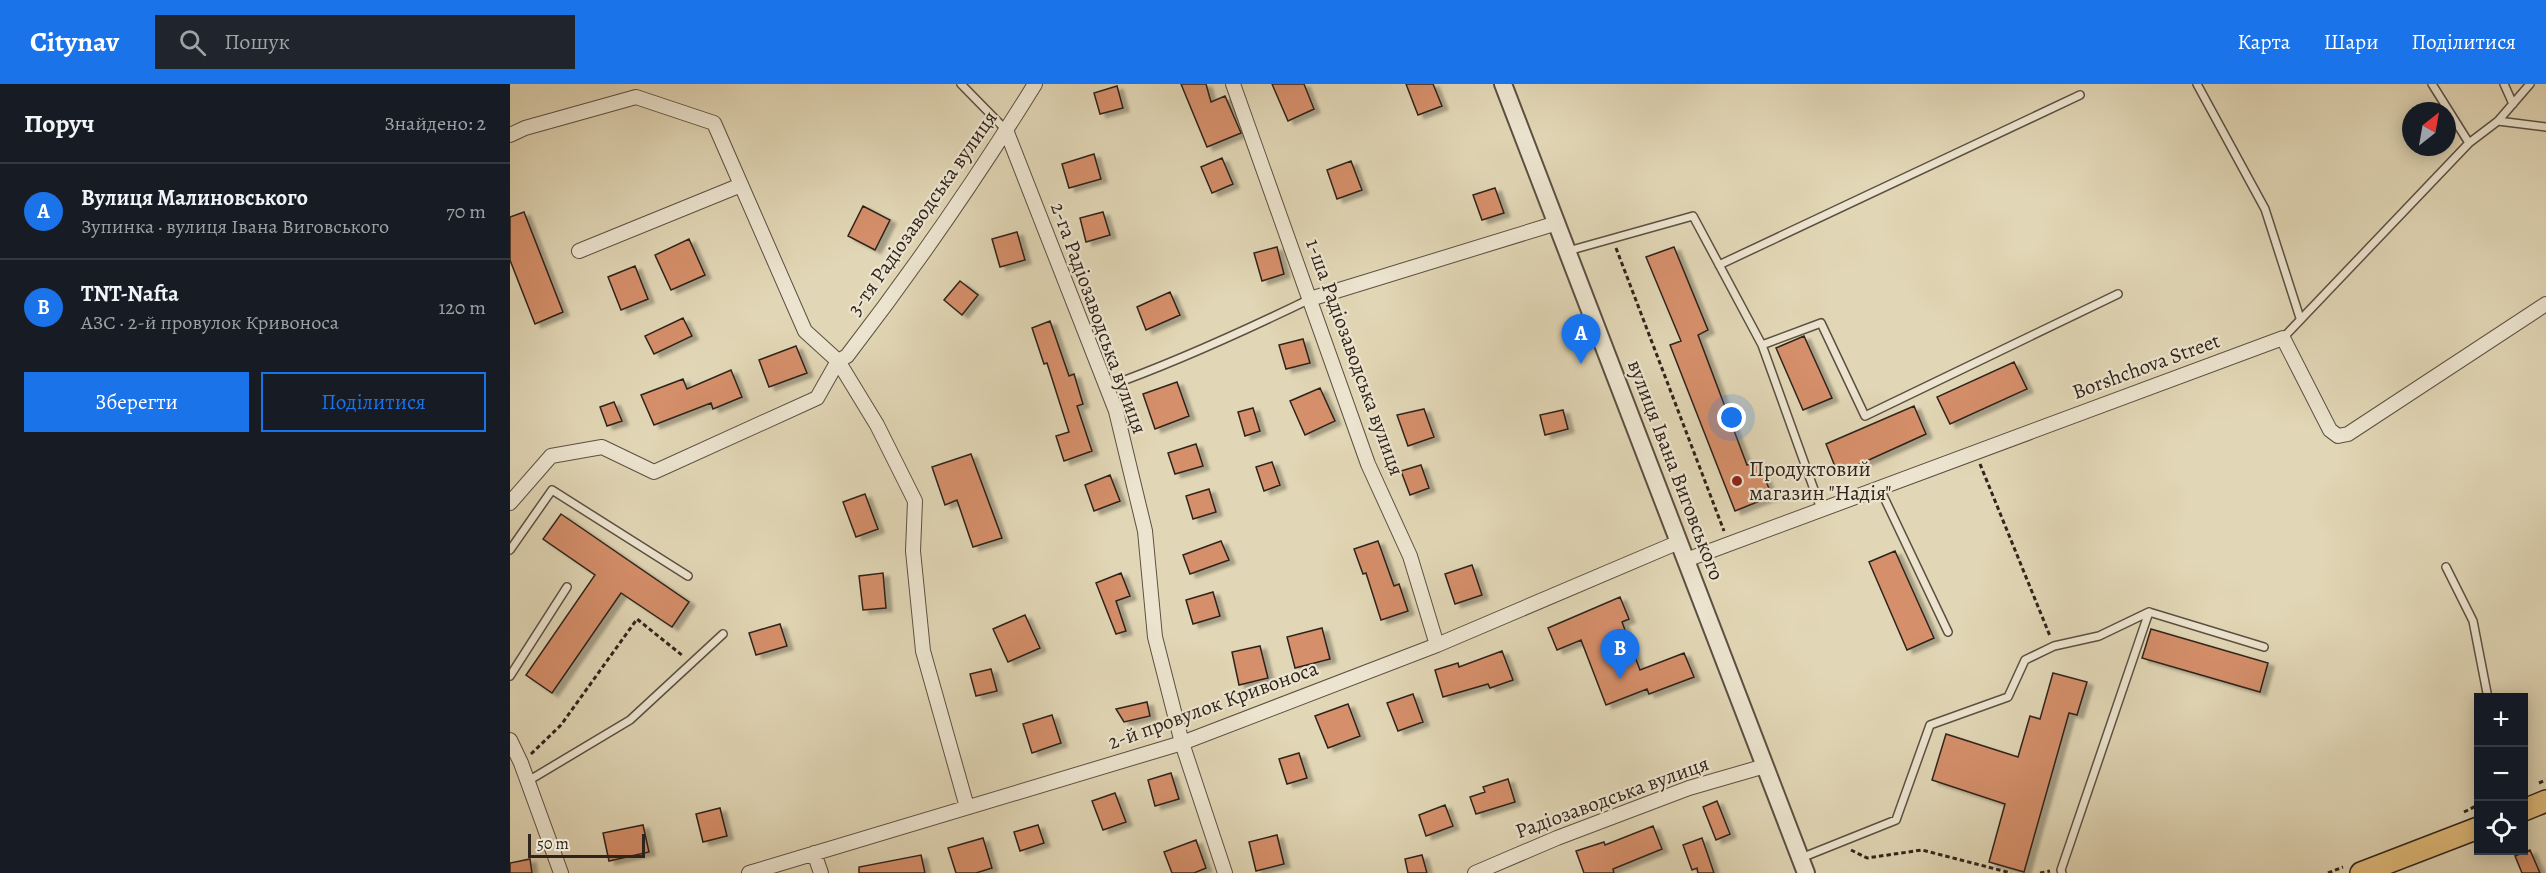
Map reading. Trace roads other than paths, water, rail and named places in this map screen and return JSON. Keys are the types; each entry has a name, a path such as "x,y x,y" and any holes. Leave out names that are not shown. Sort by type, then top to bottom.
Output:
{"main road":[{"path":"2528,808 2546,801"},
{"path":"2361,873 2474,830"}],"street":[{"name":"3-тя Радіозаводська вулиця","path":"510,503 551,456 602,447 654,472 817,398 838,361 847,356 899,289 1035,84"},
{"name":"1-ша Радіозаводська вулиця","path":"1233,84 1368,464 1410,556 1437,645"},
{"name":"вулиця Івана Виговського","path":"1503,84 1803,866"},
{"path":"510,135 525,128 636,97 714,123 805,331 838,361 877,425 915,501 913,551 923,651 967,807"},
{"name":"2-га Радіозаводська вулиця","path":"1006,130 1116,411 1145,531 1155,637 1182,743 1225,873"},
{"path":"579,250 741,185"},
{"path":"1311,299 1557,223"},
{"path":"2283,338 2330,430 2337,436 2348,434 2546,304"},
{"name":"Borshchova Street","path":"1686,561 1975,451 2283,338"},
{"name":"2-й провулок Кривоноса","path":"749,873 1182,743 1437,645 1679,542"},
{"path":"510,740 521,763 561,873"},
{"name":"Радіозаводська вулиця","path":"1475,873 1557,838 1689,788 1765,766"},
{"path":"814,853 821,873"}],"lane":[{"path":"961,84 1006,130"},
{"path":"2197,84 2265,209 2300,318"},
{"path":"2432,84 2469,143"},
{"path":"2504,84 2513,104"},
{"path":"2283,338 2469,143 2498,121 2530,84"},
{"path":"1719,265 2080,95"},
{"path":"2498,121 2546,127"},
{"path":"1568,251 1693,216 1761,345 1821,509"},
{"path":"1761,345 1821,323 1865,416 2118,294"},
{"path":"1106,387 1199,351 1311,299"},
{"path":"1879,488 1948,632"},
{"path":"510,550 552,490 688,576"},
{"path":"2446,567 2474,621 2487,693"},
{"path":"510,676 567,587"},
{"path":"2062,873 2061,870 2149,612"},
{"path":"1803,866 1837,843 1896,820 1930,725 2008,697 2025,660 2054,646 2099,636 2149,612 2264,647"},
{"path":"528,782 630,720 723,634"}],"place":[{"name":"Вулиця Малиновського","path":"1581,364"},
{"name":"Продуктовий магазин \"Надія\"","path":"1737,481"},
{"name":"TNT-Nafta","path":"1620,679"}]}
